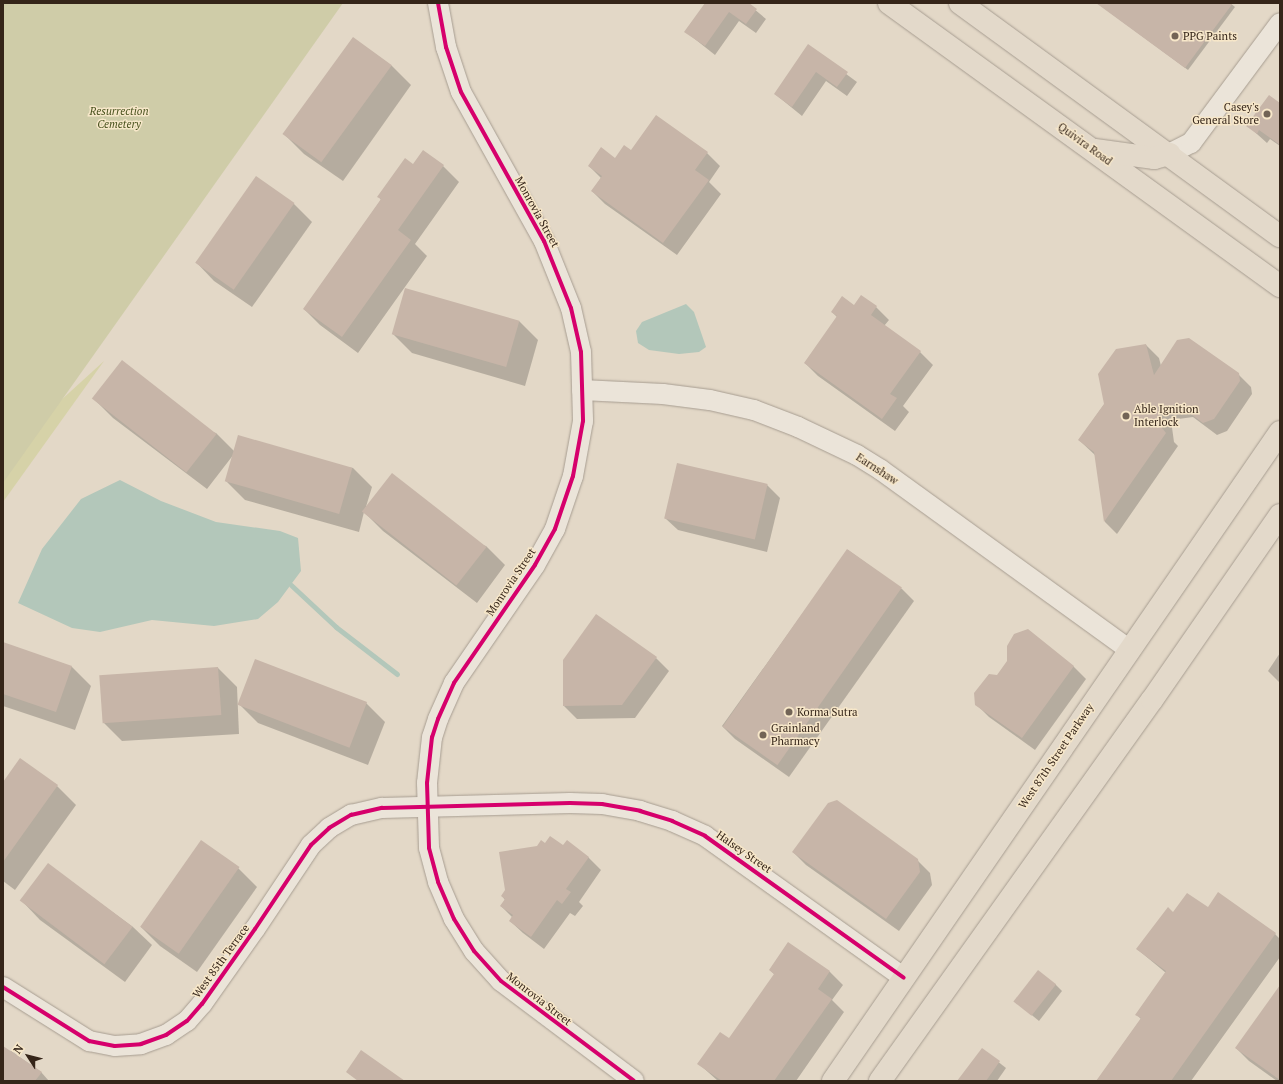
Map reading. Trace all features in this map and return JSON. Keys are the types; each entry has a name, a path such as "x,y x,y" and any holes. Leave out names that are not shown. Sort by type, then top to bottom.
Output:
{"main road":[{"name":"Quivira Road","path":"889,3 1280,286"},
{"path":"960,3 1280,236"},
{"path":"1093,150 1154,158 1169,154"},
{"name":"West 87th Street Parkway","path":"833,1081 1128,649 1280,432"},
{"path":"880,1081 1152,700 1280,515"}],"street":[{"name":"Monrovia Street","path":"438,3 446,47 461,92 557,269 571,308 581,352 583,421 579,448 567,498 555,528 535,565 474,652 444,701 431,743 427,807 429,848 438,882 454,919 474,950 507,985 634,1081"},
{"path":"1169,154 1191,143 1280,23"},
{"name":"Earnshaw","path":"582,390 663,394 710,400 754,410 798,427 856,455 881,470 1128,649"},
{"name":"Halsey Street","path":"427,807 602,804 640,811 672,821 725,849 904,978"},
{"name":"West 85th Terrace","path":"3,987 89,1041 115,1046 141,1044 166,1035 187,1021 202,1004 295,867 311,845 328,828 352,815 382,808 427,807"}],"shaded area":[{"path":"686,304 694,312 706,347 699,352 679,354 649,350 638,343 636,331 642,322"},
{"path":"104,361 3,502 3,453"},
{"path":"120,480 161,501 216,522 280,531 298,538 301,571 278,602 258,619 214,626 152,620 100,632 72,628 18,603 42,549 81,499"}],"green space":[{"name":"Resurrection Cemetery","path":"3,3 343,3 3,483"}],"building":[{"path":"705,3 749,3 757,9 746,24 729,12 705,46 684,32"},
{"name":"PPG Paints","path":"1096,3 1233,3 1185,68"},
{"path":"353,37 392,65 321,162 282,134"},
{"path":"808,44 848,72 837,87 816,72 792,107 774,94"},
{"name":"Casey's General Store","path":"1269,95 1280,103 1280,145 1259,130 1257,134 1246,126"},
{"path":"656,115 708,152 695,170 709,180 663,243 591,191 602,176 588,166 601,147 615,158 624,145 631,150"},
{"path":"423,150 444,165 398,230 411,240 342,337 303,309 381,199 377,197 405,158 413,164"},
{"path":"256,176 295,203 234,290 195,263"},
{"path":"405,288 519,321 506,367 392,334"},
{"path":"861,295 877,306 871,315 921,351 890,394 897,398 882,419 804,363 837,316 831,312 842,296 854,305"},
{"path":"1189,338 1239,373 1240,381 1214,419 1203,423 1179,405 1158,407 1162,428 1166,433 1104,522 1094,452 1078,440 1104,404 1098,374 1116,349 1146,344 1154,375 1177,340"},
{"path":"122,360 217,434 186,472 92,399"},
{"path":"238,435 352,468 339,514 225,481"},
{"path":"677,463 768,484 755,539 664,519"},
{"path":"392,473 487,547 456,585 362,512"},
{"path":"847,549 902,587 777,765 723,727"},
{"path":"596,614 657,657 622,705 563,706 563,660"},
{"path":"1028,629 1074,666 1022,738 975,705 974,693 989,674 997,675 1007,661 1007,646 1014,634"},
{"path":"3,642 72,666 56,712 3,694"},
{"path":"255,659 367,702 349,748 237,705"},
{"path":"218,667 221,715 103,723 99,675"},
{"path":"20,758 58,785 3,862 3,782"},
{"path":"837,800 918,859 920,872 886,919 792,852 828,803"},
{"path":"550,836 563,845 567,840 589,857 566,889 571,892 562,904 557,900 531,937 509,921 513,915 500,906 505,899 501,896 505,890 499,852 537,846 541,840 545,843"},
{"path":"201,840 240,867 179,954 140,927"},
{"path":"48,863 133,927 104,964 20,901"},
{"path":"1218,892 1276,933 1171,1081 1096,1081 1141,1018 1135,1015 1166,971 1136,949 1168,907 1173,912 1187,893 1208,907"},
{"path":"788,942 830,971 818,989 832,999 774,1081 722,1081 697,1064 720,1032 729,1038 774,974 769,970"},
{"path":"1038,970 1056,984 1031,1016 1013,1002"},
{"path":"1280,985 1280,1080 1235,1048"},
{"path":"3,1046 42,1072 35,1081 3,1081"},
{"path":"982,1048 1000,1061 986,1081 957,1081"},
{"path":"361,1050 405,1081 358,1081 346,1072"}],"waterway":[{"path":"291,585 336,627 397,674"}],"cycle path":[{"path":"438,3 446,47 461,92 544,241 571,308 581,352 583,421 573,476 555,529 535,565 454,683 438,719 432,737 427,783 429,848 438,882 454,919 474,951 501,981 634,1081"},
{"path":"3,987 89,1041 115,1046 141,1044 166,1035 187,1021 202,1004 255,929 311,845 329,828 351,815 382,808 570,803 602,804 640,811 672,821 705,836 904,978"}],"place":[{"name":"PPG Paints","path":"1175,36"},
{"name":"Casey's General Store","path":"1267,114"},
{"name":"Able Ignition Interlock","path":"1126,416"},
{"name":"Korma Sutra","path":"789,712"},
{"name":"Grainland Pharmacy","path":"763,735"}]}
